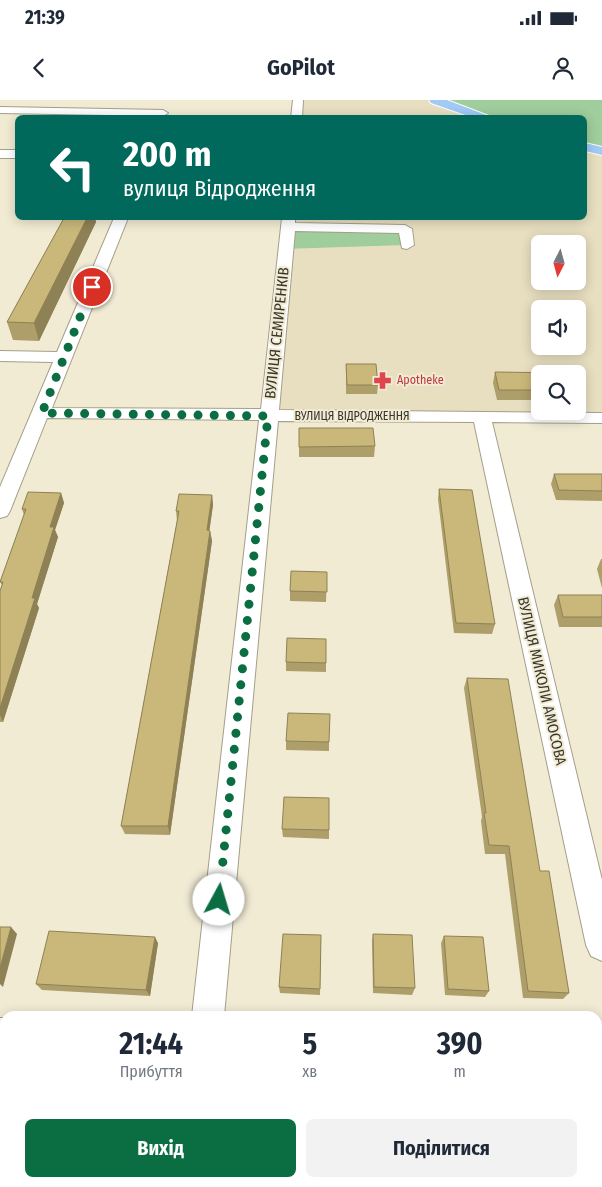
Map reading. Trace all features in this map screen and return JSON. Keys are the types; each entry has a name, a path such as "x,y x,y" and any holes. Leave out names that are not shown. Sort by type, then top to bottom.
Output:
{"main road":[{"path":"435,100 479,115"},
{"path":"587,147 602,151"}],"street":[{"path":"0,110 163,115 169,100"},
{"path":"296,115 298,100"},
{"path":"0,154 15,154"},
{"path":"2,499 42,413 120,220"},
{"path":"288,222 405,229 408,245"},
{"name":"ВУЛИЦЯ СЕМИРЕНКІВ","path":"208,1011 288,222"},
{"path":"0,356 64,357"},
{"name":"ВУЛИЦЯ ВІДРОДЖЕННЯ","path":"42,413 602,418"},
{"name":"ВУЛИЦЯ МИКОЛИ АМОСОВА","path":"482,417 602,945"}],"shaded area":[{"path":"298,100 435,100 479,115 296,115"},
{"path":"587,147 602,151 602,418 586,418 586,365 531,365 531,417 268,415 285,249 407,245 288,227 289,220 587,220"}],"green space":[{"path":"435,100 602,100 602,151 587,147 587,115 482,115"},
{"path":"288,227 405,229 407,245 285,249"}],"building":[{"path":"63,220 86,220 34,323 7,322"},
{"path":"346,364 376,364 378,385 347,385"},
{"path":"495,372 531,372 531,390 499,390"},
{"path":"299,428 373,428 375,446 299,447"},
{"path":"554,474 602,474 602,491 559,490"},
{"path":"439,489 472,490 495,624 456,623"},
{"path":"28,492 61,493 50,527 54,527 32,598 35,598 0,708 0,591 3,582 0,582 26,509 22,509"},
{"path":"179,494 212,495 207,530 210,531 168,826 121,826 179,511 176,511"},
{"path":"291,571 327,572 327,592 290,591"},
{"path":"558,595 602,595 602,617 563,617"},
{"path":"287,638 326,639 326,663 286,662"},
{"path":"467,678 508,679 540,871 549,871 569,993 528,991 509,846 489,845"},
{"path":"288,713 330,714 329,742 286,741"},
{"path":"284,797 329,798 329,830 282,829"},
{"path":"0,927 11,927 0,968"},
{"path":"49,931 155,937 146,990 36,984"},
{"path":"283,934 321,935 320,989 279,987"},
{"path":"373,934 412,935 415,988 374,987"},
{"path":"444,936 483,937 489,991 448,989"}],"place":[{"name":"Apotheke","path":"383,380"}],"route":[{"path":"92,287 42,413 268,416 219,900"}]}
